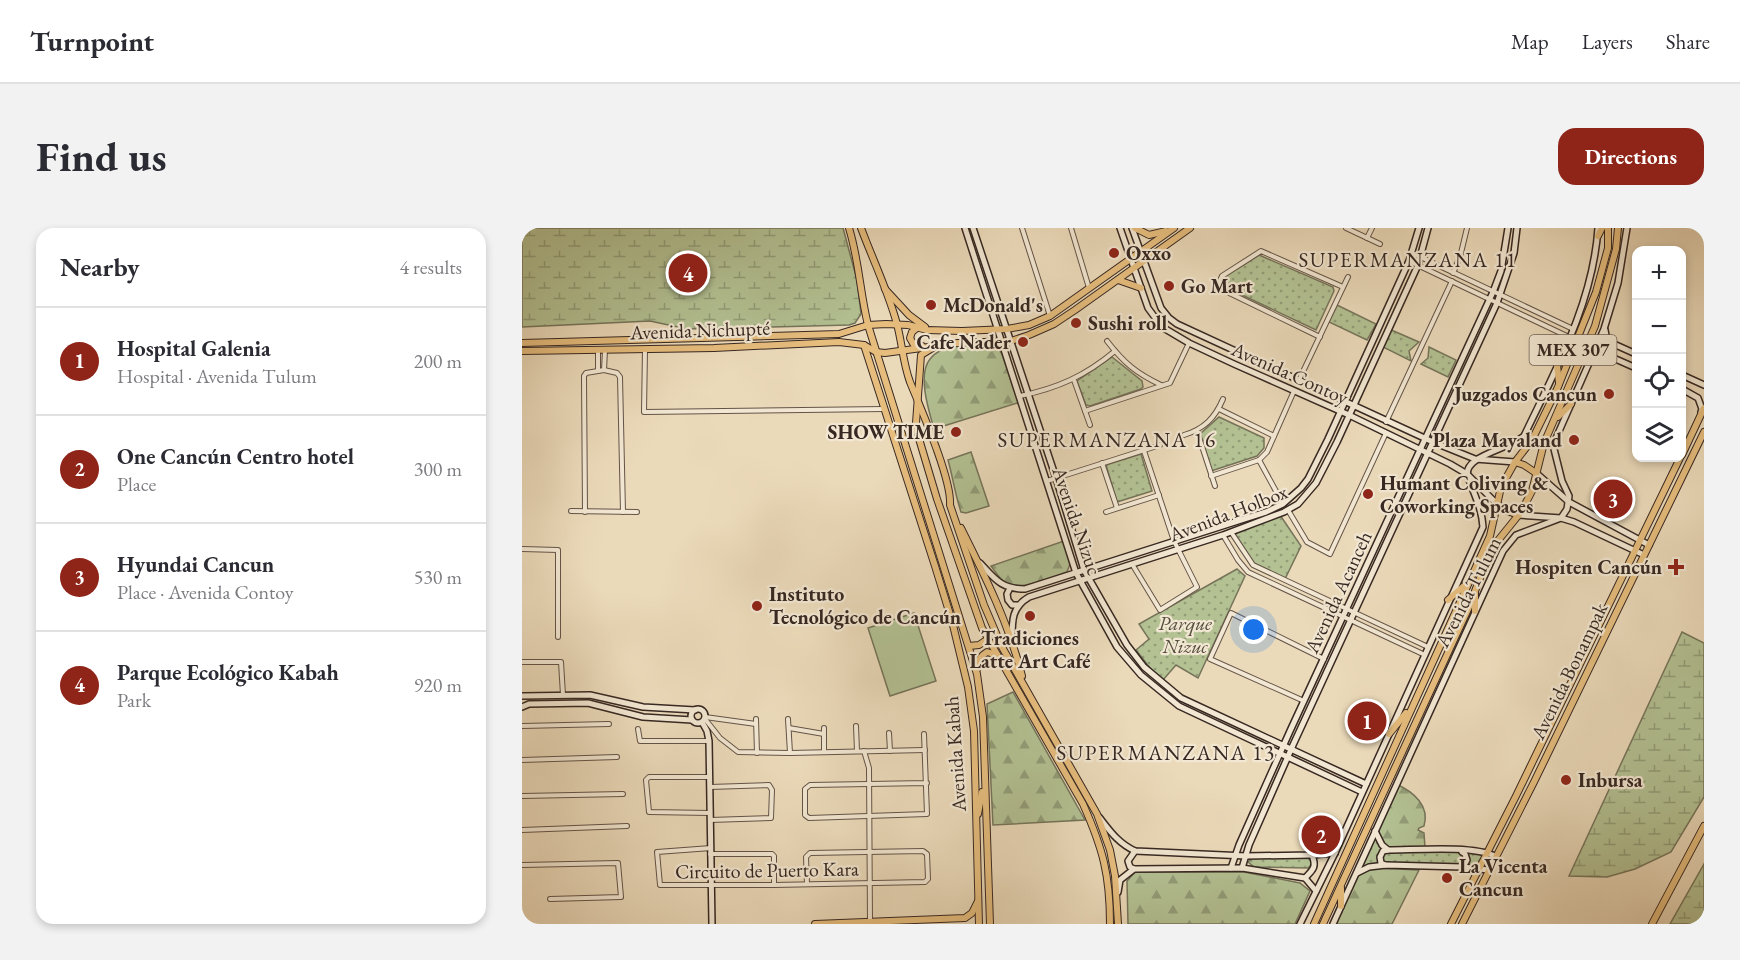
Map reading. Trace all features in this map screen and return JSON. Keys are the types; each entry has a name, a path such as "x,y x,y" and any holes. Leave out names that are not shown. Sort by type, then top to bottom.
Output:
{"main road":[{"path":"849,228 857,253 862,303 868,325"},
{"path":"861,228 897,324 910,380 951,495 950,505 984,606 1002,647 1097,814 1110,850 1117,894 1118,924"},
{"path":"1133,228 1149,235 1173,228"},
{"path":"897,324 927,330 996,330 1029,325 1050,316 1173,228"},
{"path":"876,352 885,353 937,345 1011,341 1046,328 1190,228"},
{"path":"1598,236 1600,228"},
{"name":"MEX 307","path":"1515,462 1532,440 1559,384 1596,292 1608,248 1608,228"},
{"name":"MEX 307","path":"1536,472 1550,427 1595,326 1616,249 1618,228"},
{"path":"1118,280 1141,288"},
{"path":"884,288 909,315 927,330"},
{"path":"1070,302 1075,310"},
{"name":"Avenida Nichupté","path":"523,342 839,334 868,325 897,324"},
{"name":"Avenida Kabah","path":"868,325 977,674 983,717 990,924"},
{"path":"917,328 910,335 912,342 914,345 926,347"},
{"path":"839,334 839,342"},
{"path":"523,342 524,350"},
{"name":"Avenida Nichupté","path":"524,350 645,349 839,342 864,345 876,352"},
{"name":"Avenida Kabah","path":"864,345 952,621 968,687 974,731 979,924"},
{"path":"937,345 921,355 917,432 982,627 1083,804 1102,852 1109,880 1110,924"},
{"path":"1557,365 1559,384"},
{"path":"889,420 890,398"},
{"path":"1550,427 1571,404"},
{"name":"Avenida Bonampak","path":"1686,446 1704,408"},
{"name":"Avenida Bonampak","path":"1462,924 1539,772 1704,432"},
{"path":"1515,462 1536,472"},
{"name":"Avenida Tulum","path":"1314,924 1490,536 1501,487 1515,462"},
{"name":"Avenida Bonampak","path":"1451,924 1516,796 1678,462"},
{"name":"Avenida Tulum","path":"1323,924 1496,543 1518,515 1532,491 1536,472"},
{"path":"1496,503 1505,510 1518,515"},
{"path":"950,505 978,561 1012,641 1023,683"},
{"path":"935,567 950,582"},
{"path":"1448,600 1467,584"},
{"path":"1475,591 1475,610"},
{"path":"969,646 980,645 988,639"},
{"path":"977,674 977,663 981,656 987,652 997,655"},
{"path":"972,716 980,695"},
{"path":"1037,708 1045,740"},
{"path":"1389,734 1411,708"},
{"path":"1067,777 1091,802"},
{"path":"976,824 985,780"},
{"path":"1652,924 1704,826"},
{"path":"1341,886 1341,906"},
{"path":"815,924 965,918 972,913 978,901"},
{"path":"949,920 956,924"}],"street":[{"name":"Avenida Nizuc","path":"965,228 1076,573 1117,647 1140,675 1179,706 1362,792"},
{"name":"Avenida Nizuc","path":"973,228 1084,570 1127,645 1144,667 1181,698 1366,784"},
{"path":"1022,228 1050,316"},
{"path":"1071,228 1090,289"},
{"name":"Avenida Contoy","path":"1120,228 1148,308 1162,327 1189,343 1420,449 1467,474 1496,503"},
{"name":"Avenida Contoy","path":"1133,228 1156,298 1169,318 1432,442 1475,459 1515,462"},
{"path":"1346,228 1380,244"},
{"path":"1367,238 1372,228"},
{"name":"Avenida Holbox","path":"1010,588 1025,589 1283,504 1308,479 1409,261 1419,228"},
{"name":"Avenida Holbox","path":"1017,606 1029,597 1223,535 1298,504 1317,483 1418,265 1428,228"},
{"path":"1453,273 1460,257 1467,228"},
{"name":"Avenida Acanceh","path":"1231,868 1280,753 1493,291 1501,271 1508,228"},
{"name":"Avenida Acanceh","path":"1242,868 1288,757 1497,303 1514,253 1517,228"},
{"path":"1561,518 1568,509 1569,502 1552,449 1605,329 1618,283 1627,228"},
{"path":"1467,474 1468,466 1475,459 1517,442 1524,436 1574,330 1588,293 1598,236"},
{"path":"1320,337 1217,287 1222,276 1261,251 1343,288"},
{"path":"1412,253 1574,330"},
{"path":"1409,261 1570,338"},
{"path":"1299,380 1348,277"},
{"path":"1386,422 1452,281"},
{"path":"1605,329 1605,338 1632,352"},
{"path":"1107,341 1123,361 1162,385"},
{"path":"1085,411 1170,383 1189,343"},
{"path":"1609,355 1607,348 1613,344"},
{"path":"645,349 644,412 885,409"},
{"path":"601,350 604,370"},
{"path":"598,370 601,350"},
{"path":"1020,396 1074,380 1115,351"},
{"path":"1234,364 1239,352"},
{"path":"1592,357 1602,353 1632,366"},
{"path":"585,512 584,376 586,373 604,370 617,373 620,377 623,512"},
{"path":"1686,377 1701,384 1699,391 1692,394"},
{"path":"1074,380 1090,425"},
{"path":"1211,476 1259,460 1267,452 1294,391"},
{"path":"1686,391 1701,403 1700,418"},
{"path":"1184,435 1197,431 1208,423 1219,409 1223,399"},
{"path":"1219,409 1274,436"},
{"path":"1197,431 1215,486"},
{"path":"1288,510 1307,542 1330,554 1386,433"},
{"path":"1035,444 1043,441"},
{"path":"1047,481 1160,445"},
{"path":"1132,564 1161,610 1197,587 1174,541 1144,451"},
{"path":"1259,460 1283,504"},
{"path":"1102,463 1117,508"},
{"path":"1536,472 1569,502 1649,545"},
{"name":"Avenida Tulum","path":"1300,924 1335,853 1483,527 1482,516 1467,474"},
{"path":"1107,512 1159,495"},
{"path":"571,512 637,512"},
{"path":"1518,515 1561,518 1574,522 1644,555"},
{"name":"Avenida Tulum","path":"1332,924 1503,551 1512,538 1561,518"},
{"path":"1231,531 1253,565 1428,647"},
{"path":"1622,544 1626,539 1625,533"},
{"path":"1223,535 1248,572 1425,655"},
{"path":"522,549 558,550 558,637"},
{"path":"978,561 996,581 1010,588 1007,594 1008,600 1012,605 1017,606 1013,617 1012,641"},
{"path":"1304,701 1210,659 1231,614 1324,659"},
{"path":"1108,630 1116,626"},
{"path":"522,662 561,662 563,695"},
{"path":"522,696 590,695 632,705 702,710 709,741 712,924"},
{"path":"522,707 529,704 588,703 631,715 692,720 697,723 704,719 756,722 757,753"},
{"path":"662,719 663,709"},
{"path":"692,720 691,714 695,710"},
{"path":"704,719 729,747 738,752 925,750"},
{"path":"788,719 790,753"},
{"path":"522,726 609,724"},
{"path":"856,726 857,751"},
{"path":"789,728 824,734"},
{"path":"824,728 824,752"},
{"path":"638,729 640,741 709,741"},
{"path":"889,733 890,751"},
{"path":"924,734 927,783 927,812 924,816 807,817 805,789 807,787 927,783"},
{"path":"864,751 869,768 870,922"},
{"path":"522,760 616,758"},
{"path":"710,777 649,777 646,780 649,812 710,813"},
{"path":"710,787 769,785 772,790 771,818 710,820"},
{"path":"522,796 623,794"},
{"path":"1097,814 1113,836 1123,845 1135,851 1246,856 1335,853"},
{"path":"522,830 627,826"},
{"path":"1375,831 1377,838 1388,850"},
{"name":"Circuito de Puerto Kara","path":"710,851 659,850 656,854 660,885 869,884 927,881 925,852 870,852"},
{"path":"1386,865 1382,864 1380,856 1383,851 1388,850 1459,850 1487,852 1495,856"},
{"path":"1459,850 1467,856 1463,867"},
{"path":"710,851 772,854 774,856 774,885"},
{"path":"1134,869 1130,867 1128,861 1135,851"},
{"path":"807,884 806,857 810,853 870,852"},
{"path":"1305,878 1316,864 1312,855"},
{"path":"522,865 618,863 621,897 550,899"},
{"path":"1356,874 1369,867 1386,865 1488,870"},
{"path":"1117,894 1120,880 1134,869 1242,868 1305,878 1317,891"}],"green space":[{"path":"522,228 843,228 857,280 861,314 855,323 849,325 687,329 650,321 522,327"},
{"path":"1259,255 1333,287 1334,291 1316,330 1223,286 1224,277"},
{"path":"1337,305 1376,324 1367,340 1329,322"},
{"path":"1389,329 1419,342 1409,351 1411,361 1381,346"},
{"path":"955,345 997,347 1002,354 1019,405 1017,403 934,429 925,393 926,366 935,354"},
{"path":"1429,347 1456,360 1448,377 1421,364 1428,358"},
{"path":"1112,357 1142,381 1143,387 1090,406 1086,405 1077,381"},
{"path":"1219,417 1264,438 1264,448 1257,456 1211,471 1200,434"},
{"path":"971,452 989,506 966,513 961,512 948,460"},
{"path":"1141,454 1152,491 1117,502 1106,465"},
{"path":"1280,515 1301,546 1285,579 1253,563 1234,532"},
{"path":"1064,541 1070,564 1067,572 1045,580 1013,586 1002,580 991,566"},
{"name":"Parque Nizuc","path":"1237,569 1245,576 1198,678 1176,665 1163,680 1136,650 1149,639 1139,624"},
{"path":"914,613 936,681 890,696 868,628"},
{"path":"1682,632 1704,643 1704,797 1671,852 1635,869 1607,877 1569,876"},
{"path":"1013,692 1085,820 993,825 987,704"},
{"path":"1396,784 1409,791 1423,806 1424,826 1418,830 1424,833 1425,848 1388,850 1375,831"},
{"path":"1375,831 1382,845 1487,852 1478,868 1375,866 1356,874"},
{"path":"1254,857 1308,858 1313,863 1308,868 1254,867 1248,862"},
{"path":"1704,864 1704,924 1670,924"},
{"path":"1375,868 1419,870 1392,924 1336,924 1357,874"},
{"path":"1135,872 1244,872 1300,883 1310,891 1295,924 1128,924 1127,881"}],"place":[{"name":"Oxxo","path":"1114,253"},
{"name":"Parque Ecológico Kabah","path":"688,273"},
{"name":"Go Mart","path":"1169,286"},
{"name":"McDonald's","path":"931,305"},
{"name":"Sushi roll","path":"1076,323"},
{"name":"Cafe Nader","path":"1023,342"},
{"name":"Juzgados Cancun","path":"1609,394"},
{"name":"SHOW TIME","path":"956,432"},
{"name":"Plaza Mayaland","path":"1574,440"},
{"name":"Humant Coliving & Coworking Spaces","path":"1368,494"},
{"name":"Hyundai Cancun","path":"1613,499"},
{"name":"Hospiten Cancún","path":"1676,567"},
{"name":"Instituto Tecnológico de Cancún","path":"757,606"},
{"name":"Tradiciones Latte Art Café","path":"1030,616"},
{"name":"Hospital Galenia","path":"1367,721"},
{"name":"Inbursa","path":"1566,780"},
{"name":"One Cancún Centro hotel","path":"1321,835"},
{"name":"La Vicenta Cancun","path":"1447,878"}],"district":[{"name":"SUPERMANZANA 11","path":"1408,260"},
{"name":"SUPERMANZANA 16","path":"1107,440"},
{"name":"SUPERMANZANA 13","path":"1166,753"}]}
